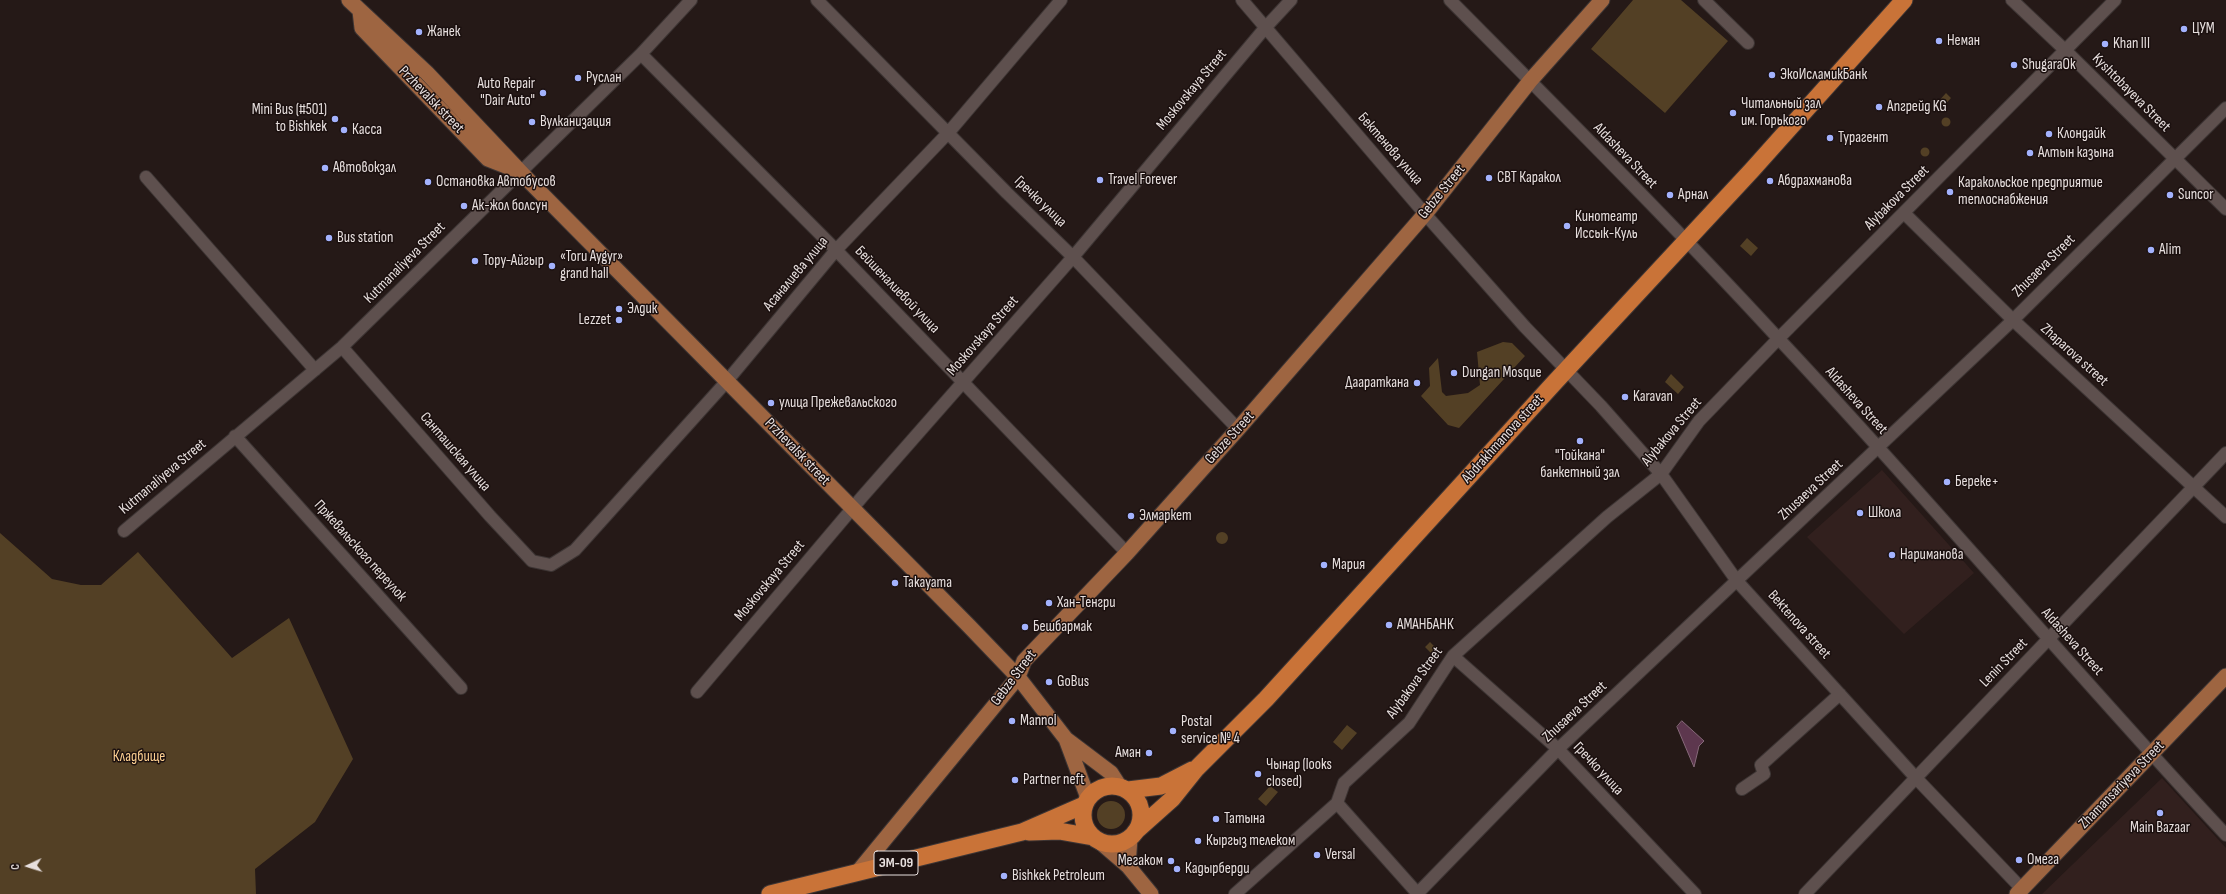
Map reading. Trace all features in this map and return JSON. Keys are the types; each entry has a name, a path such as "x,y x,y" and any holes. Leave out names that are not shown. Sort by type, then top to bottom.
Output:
{"highway":[{"name":"Abdrakhmanova street","path":"1196,769 1266,699 1566,370 1686,241 1904,0"},
{"name":"ЭМ-09","path":"775,894 857,872 1022,832 1086,802 1102,787 1124,788 1160,786 1196,769"},
{"name":"ЭМ-09","path":"1022,832 1059,831 1116,844 1133,835 1172,799 1196,769"},
{"path":"1124,788 1134,796 1141,811 1141,819 1133,835"},
{"path":"1086,802 1084,823 1096,839"}],"main road":[{"name":"Przhevalsk street","path":"349,0 426,73 520,172 727,380 1018,677 1066,739 1111,773 1124,788"},
{"name":"Gebze Street","path":"857,872 1018,677 1024,661 1127,553 1238,429 1425,214 1530,81 1602,0"},
{"name":"Zhamansariyeva Street","path":"2020,891 2226,676"},
{"name":"Przhevalsk street","path":"1066,739 1086,802"},
{"path":"1128,866 1133,835"},
{"path":"1096,839 1128,866 1151,894"}],"street":[{"name":"Kutmanaliyeva Street","path":"124,531 235,436 342,348 641,54 692,0"},
{"name":"Гречко улица","path":"817,0 949,132 1007,193 1073,257 1238,429"},
{"name":"Асаналиева улица","path":"551,565 575,550 727,380 836,250 949,132 1061,0"},
{"name":"Бектенова улица","path":"1242,0 1425,214 1566,370"},
{"name":"Moskovskaya Street","path":"697,692 852,509 1073,257 1265,28 1291,0"},
{"name":"Aldasheva Street","path":"1450,0 1779,338 2151,755 2226,835"},
{"path":"1704,0 1748,43"},
{"name":"Kyshtobayeva Street","path":"2012,0 2066,51 2226,209"},
{"name":"Alybakova Street","path":"1337,804 1344,783 1409,723 1454,656 1607,517 1661,474 1699,422 1779,338 2066,51 2115,0"},
{"name":"Бейшеналиевой улица","path":"641,54 836,250 1127,553"},
{"name":"Zhusaeva Street","path":"1417,894 1558,749 1878,449 2013,320 2226,108"},
{"path":"146,177 314,370"},
{"name":"Zhaparova street","path":"1904,213 2013,320 2226,516"},
{"name":"Санташская улица","path":"342,348 490,516 532,561 551,565"},
{"name":"Bektenova street","path":"1566,370 1601,406 1661,474 1737,581 2020,891"},
{"name":"Пржевальского переулок","path":"235,436 461,688"},
{"name":"Lenin Street","path":"1805,894 2226,454"},
{"name":"Гречко улица","path":"1454,656 1558,749 1695,894"},
{"path":"1742,789 1764,774 1761,765 1840,694"},
{"path":"1235,894 1337,804 1417,894"}],"shaded area":[{"name":"Нариманова","path":"1882,470 1974,573 1904,634 1807,537"},
{"path":"1682,721 1704,741 1699,746 1694,767 1677,727"},
{"name":"Main Bazaar","path":"2162,778 2226,848 2226,894 2042,894"}],"green space":[{"path":"1633,0 1681,0 1728,41 1665,113 1591,49"},
{"path":"1946,93 1951,98 1942,108 1937,103"},
{"path":"1944,118 1948,118 1950,122 1948,126 1944,126 1942,124 1942,120"},
{"path":"1925,147 1930,152 1925,157 1920,152"},
{"path":"1747,238 1758,248 1751,256 1740,246"},
{"path":"1503,342 1512,343 1525,356 1459,428 1448,425 1421,396 1430,386 1429,368 1438,358 1442,392 1446,396 1468,393 1480,385 1477,352"},
{"path":"1671,374 1684,387 1678,394 1665,382"},
{"path":"1222,532 1226,534 1228,538 1226,542 1222,544 1218,542 1216,538 1218,534"},
{"name":"Кладбище","path":"0,533 52,579 81,585 101,585 138,552 232,658 289,618 353,759 315,822 255,869 256,894 0,894"},
{"path":"1430,642 1439,651 1434,656 1425,647"},
{"path":"1347,725 1357,733 1342,750 1333,742"},
{"path":"1270,786 1278,792 1266,806 1258,799"},
{"path":"1111,801 1121,805 1125,815 1121,825 1111,829 1101,825 1097,815 1101,805"}],"place":[{"name":"ЦУМ","path":"2184,29"},
{"name":"Жанек","path":"419,32"},
{"name":"Неман","path":"1939,41"},
{"name":"Khan III","path":"2105,44"},
{"name":"ShugaraOk","path":"2014,65"},
{"name":"ЭкоИсламикБанк","path":"1772,75"},
{"name":"Руслан","path":"578,78"},
{"name":"Auto Repair \"Dair Auto\"","path":"543,93"},
{"name":"Апгрейд KG","path":"1879,107"},
{"name":"Читальный зал им. Горького","path":"1733,113"},
{"name":"Mini Bus (#501) to Bishkek","path":"335,119"},
{"name":"Вулканизация","path":"532,122"},
{"name":"Касса","path":"344,130"},
{"name":"Клондайк","path":"2049,134"},
{"name":"Турагент","path":"1830,138"},
{"name":"Алтын казына","path":"2030,153"},
{"name":"Автовокзал","path":"325,168"},
{"name":"СВТ Каракол","path":"1489,178"},
{"name":"Travel Forever","path":"1100,180"},
{"name":"Абдрахманова","path":"1770,181"},
{"name":"Остановка Автобусов","path":"428,182"},
{"name":"Каракольское предприятие теплоснабжения","path":"1950,192"},
{"name":"Арнал","path":"1670,195"},
{"name":"Suncor","path":"2170,195"},
{"name":"Ак-жол болсун","path":"464,206"},
{"name":"Кинотеатр Иссык-Куль","path":"1567,226"},
{"name":"Bus station","path":"329,238"},
{"name":"Alim","path":"2151,250"},
{"name":"Тору-Айгыр","path":"475,261"},
{"name":"«Toru Aygyr» grand hall","path":"552,266"},
{"name":"Элдик","path":"619,309"},
{"name":"Lezzet","path":"619,320"},
{"name":"Dungan Mosque","path":"1454,373"},
{"name":"Даараткана","path":"1417,383"},
{"name":"Karavan","path":"1625,397"},
{"name":"улица Прежевальского","path":"771,403"},
{"name":"\"Тойкана\" банкетный зал","path":"1580,441"},
{"name":"Береке+","path":"1947,482"},
{"name":"Школа","path":"1860,513"},
{"name":"Элмаркет","path":"1131,516"},
{"name":"Нариманова","path":"1892,555"},
{"name":"Мария","path":"1324,565"},
{"name":"Takayama","path":"895,583"},
{"name":"Хан-Тенгри","path":"1049,603"},
{"name":"АМАНБАНК","path":"1389,625"},
{"name":"Бешбармак","path":"1025,627"},
{"name":"GoBus","path":"1049,682"},
{"name":"Mannol","path":"1012,721"},
{"name":"Postal service № 4","path":"1173,731"},
{"name":"Аман","path":"1149,753"},
{"name":"Чынар (looks closed)","path":"1258,774"},
{"name":"Partner neft","path":"1015,780"},
{"name":"Main Bazaar","path":"2160,813"},
{"name":"Татына","path":"1216,819"},
{"name":"Кыргыз телеком","path":"1198,841"},
{"name":"Versal","path":"1317,855"},
{"name":"Омега","path":"2019,860"},
{"name":"Мегаком","path":"1171,861"},
{"name":"Кадырберди","path":"1177,869"},
{"name":"Bishkek Petroleum","path":"1004,876"}]}
